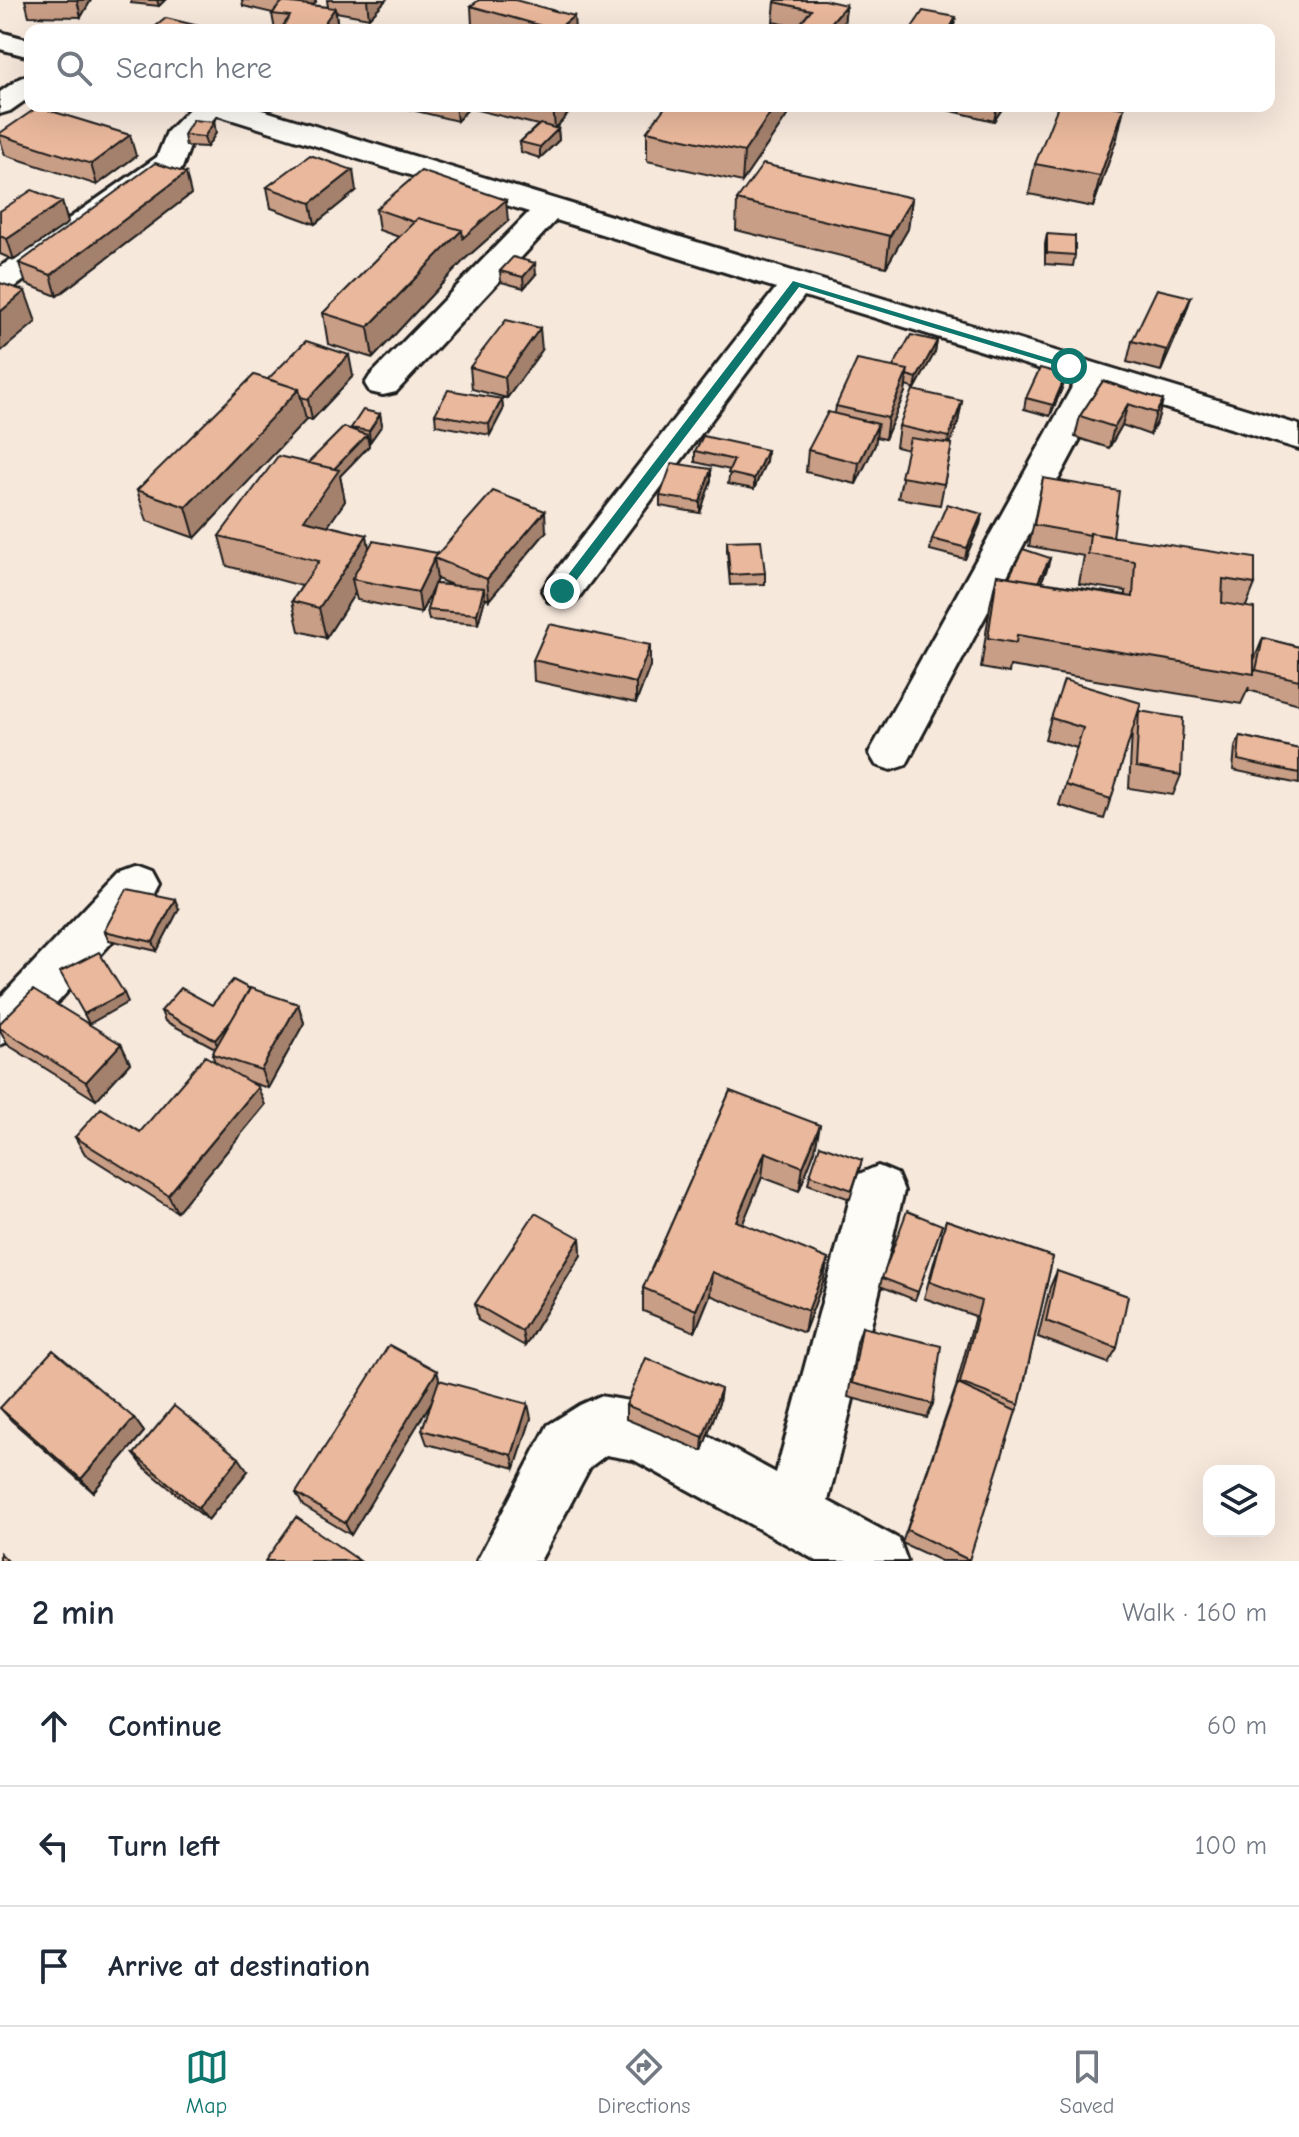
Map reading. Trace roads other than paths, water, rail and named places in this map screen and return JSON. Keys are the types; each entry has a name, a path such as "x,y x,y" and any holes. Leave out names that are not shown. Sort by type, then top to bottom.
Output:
{"street":[{"path":"0,40 24,47"},
{"path":"0,105 24,88"},
{"path":"0,282 171,161 178,138 203,112"},
{"path":"238,112 1299,437"},
{"path":"383,384 550,208"},
{"path":"562,591 797,283"},
{"path":"891,753 1097,374"},
{"path":"0,1024 15,1016 136,884"},
{"path":"794,1516 878,1191"},
{"path":"507,1561 569,1446 600,1425 641,1432 877,1561"}]}
